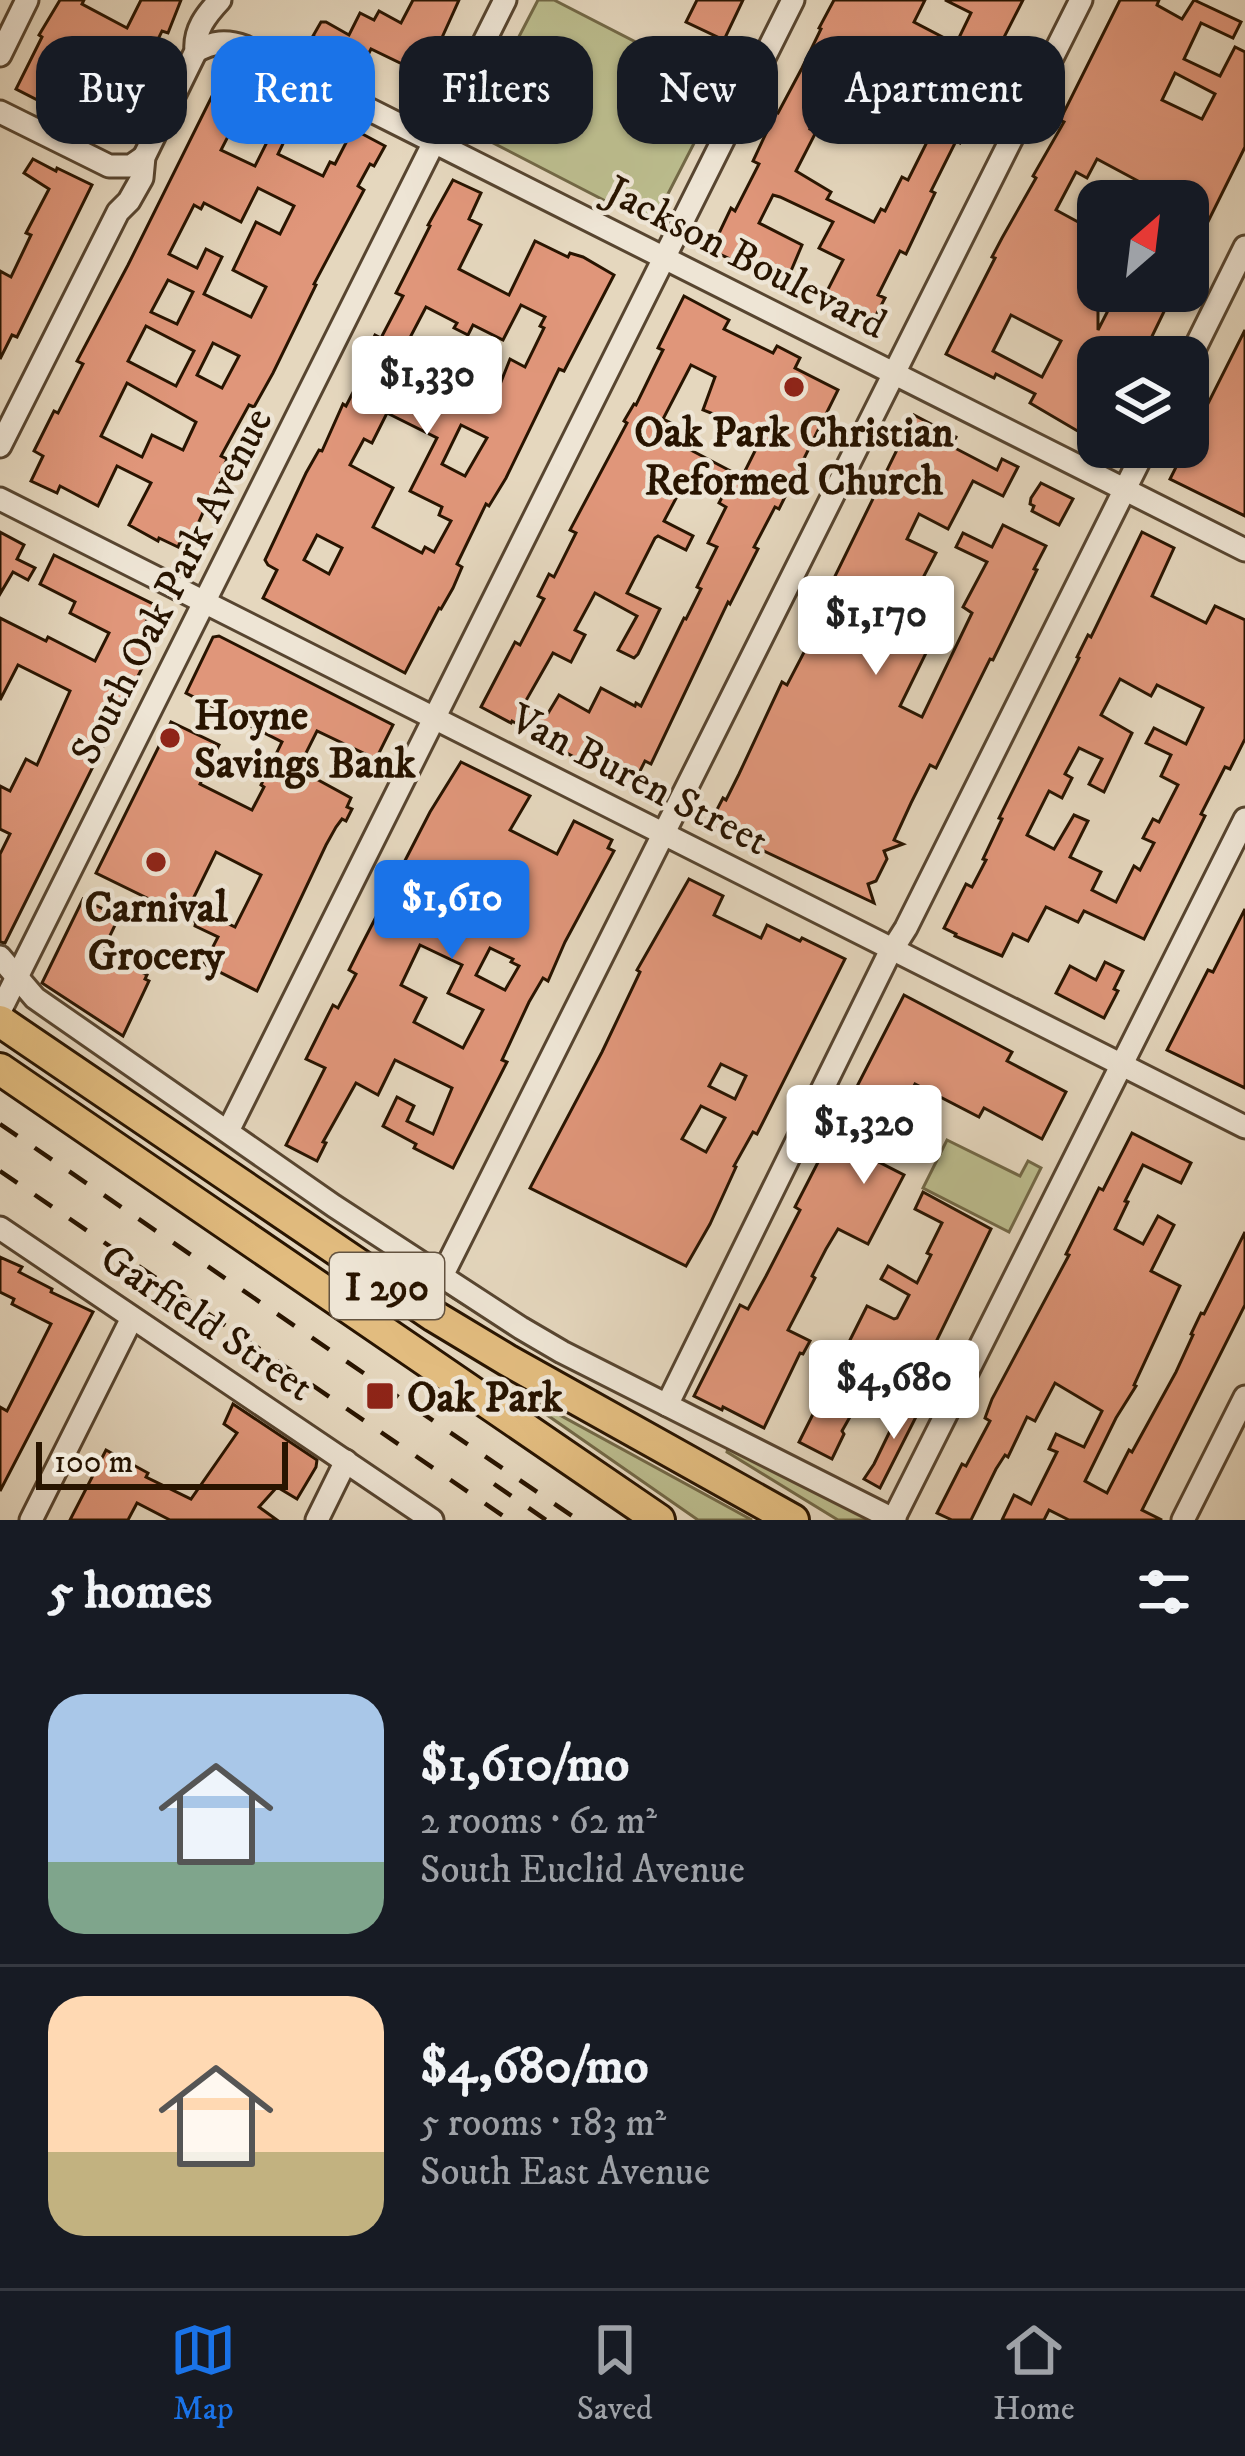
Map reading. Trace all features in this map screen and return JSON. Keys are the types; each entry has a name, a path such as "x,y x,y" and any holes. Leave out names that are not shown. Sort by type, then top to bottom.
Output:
{"highway":[{"name":"I 290","path":"2,1010 434,1316 794,1520"},
{"name":"I 290","path":"0,1069 658,1520"}],"street":[{"path":"0,55 27,0"},
{"path":"0,446 118,212 142,178 138,162 204,47 195,41 199,28 220,0"},
{"name":"South Oak Park Avenue","path":"487,36 505,0"},
{"path":"228,1131 794,0"},
{"path":"441,1278 1081,0"},
{"name":"Jackson Boulevard","path":"204,47 234,43 245,47 399,125"},
{"path":"0,112 109,166 138,162"},
{"name":"South Oak Park Avenue","path":"2,1010 434,144"},
{"name":"Jackson Boulevard","path":"436,144 1245,550"},
{"path":"1201,336 1245,247"},
{"path":"667,1405 1136,468"},
{"name":"Van Buren Street","path":"0,499 1245,1127"},
{"path":"0,957 35,998 441,1278 562,1352 894,1520 1245,819"},
{"name":"Garfield Street","path":"0,1228 432,1520"},
{"path":"31,1520 131,1318"},
{"path":"1184,1520 1245,1397"},
{"path":"317,1520 346,1461"}],"green space":[{"path":"538,0 554,0 624,36 617,36 617,144 694,144 652,225 495,144 593,144 593,36 519,36"},
{"path":"196,1123 442,1288 867,1520 838,1520 727,1452 728,1448 531,1346 453,1298"},
{"path":"947,1140 1020,1176 1028,1161 1041,1168 1009,1232 923,1188"},
{"path":"501,1383 752,1520 698,1520"}],"building":[{"path":"60,0 84,0 82,4 127,28 141,0 181,0 168,33 162,31 160,36 40,36"},
{"path":"413,0 459,0 443,36 399,36 399,62 375,51 375,36 313,36 321,22 349,35 360,13 374,20 379,11 401,23"},
{"path":"697,0 743,0 726,36 686,22"},
{"path":"834,0 925,0 914,22 941,36 818,36"},
{"path":"945,0 1023,0 1005,36 960,36 971,13"},
{"path":"1120,0 1159,0 1157,5 1182,19 1194,0 1241,22 1233,38 1201,23 1184,59 1220,76 1235,47 1245,52 1245,147 1209,220 1209,180 1136,180 1097,159 1087,178 1076,172 1056,210 1077,221 1077,312 1098,312 1098,330 1107,312 1164,312 1152,336 1077,336 1077,431 1030,403 1035,394 946,354 1051,144 1065,144 1065,110","holes":["1175,73 1215,94 1202,119 1162,100","1011,315 1061,341 1042,377 993,351"]},
{"path":"36,49 36,99 16,89"},
{"path":"802,68 802,144 810,144 796,171 831,192 827,199 874,222 902,177 908,180 926,144 954,144 906,254 900,251 878,295 885,298 872,323 823,299 843,260 819,248 833,222 780,197 773,195 759,223 802,245 785,285 711,250 759,164 753,161 761,144 778,144 778,113"},
{"path":"211,98 211,144 224,144 221,150 255,166 266,144 283,144 278,154 323,176 345,144 375,141 385,146 358,186 364,190 273,373 221,456 227,459 188,546 158,541 129,525 151,483 117,466 98,506 60,486 57,493 31,481 43,456 34,451 83,364 77,361","holes":["258,188 294,206 280,234 256,222 233,270 266,287 251,317 204,294 222,257 206,249 197,268 169,254 194,205 201,209 204,203 241,222","168,280 193,292 177,324 151,312","146,326 194,351 176,386 128,361","213,343 239,356 222,388 197,375","127,383 196,422 183,450 152,435 142,457 101,436"]},
{"path":"33,159 92,185 17,337 12,335 0,359 0,271 11,277 31,235 26,233 49,189 24,173"},
{"path":"453,180 481,193 469,219 481,225 459,269 509,295 535,241 568,257 570,253 583,257 614,275 564,371 559,369 506,478 486,504 457,564 462,567 453,588 405,673 263,598 277,570 265,560 306,473 364,371 359,368 375,335 381,338 403,296 396,293","holes":["521,305 545,317 525,367 510,359 499,387 470,373 457,400 425,385 417,401 390,387 426,307 457,323 454,328 468,335 473,325 503,340","387,413 437,438 410,491 442,507 439,515 451,521 434,552 425,547 422,553 373,527 393,488 350,465 364,439 372,443","461,425 487,438 465,476 442,464","317,535 342,548 329,574 304,560"]},
{"path":"684,296 729,320 724,329 773,353 777,346 800,358 795,368 838,390 779,509 775,507 754,547 758,549 651,764 645,761 632,787 538,742 546,727 521,716 517,724 511,723 481,707 544,599 538,596 549,574 554,577 576,533 570,530 663,350 658,348","holes":["691,365 715,377 703,410 734,422 729,433 757,447 742,477 664,436 671,423 663,419","691,470 727,488 719,503 726,507 708,543 717,547 697,587 701,589 641,706 601,688 589,712 559,695 547,715 524,704 553,653 571,662 585,635 575,630 595,593 637,616 618,650 634,658 638,654 660,609 627,593 655,538 686,550 693,536 664,521"]},
{"path":"1245,330 1245,516 1170,479 1176,468 1209,468 1209,402"},
{"path":"914,415 956,437 951,446 997,470 1002,459 1018,467 1003,496 973,481 948,529 919,514 907,539 936,553 898,633 928,649 900,706 922,717 972,613 963,607 987,562 956,547 963,533 992,547 1003,525 1046,546 993,660 936,768 930,765 911,803 894,840 903,844 884,851 887,859 876,881 868,884 874,903 709,825 723,798 726,800 782,682 787,685 812,637 808,634 814,619"},
{"path":"1041,483 1073,499 1059,525 1032,511 1031,498"},
{"path":"0,532 24,545 17,559 35,568 28,580 13,572 0,594"},
{"path":"1142,532 1174,548 1152,596 1206,623 1215,606 1245,620 1245,739 1201,814 1205,816 1144,939 1084,911 1078,922 1046,907 1028,941 1013,934 1002,956 944,928 966,884 972,887 986,860 999,818 1088,635 1091,637","holes":["1120,679 1151,696 1157,685 1203,708 1186,744 1154,728 1146,743 1171,755 1161,776 1178,785 1159,822 1153,819 1143,838 1154,843 1140,870 1134,866 1116,902 1092,890 1101,872 1070,857 1088,821 1074,815 1054,849 1027,835 1049,791 1062,798 1072,778 1065,774 1079,748 1102,759 1089,784 1104,792 1132,733 1101,715"]},
{"path":"54,555 155,605 146,622 161,630 5,943 0,942 0,854 10,834 0,829 0,786 10,791 26,759 37,765 70,691 18,665 0,700 0,618 95,661 109,633 70,613 75,602 40,584"},
{"path":"213,637 393,725 376,759 317,731 298,769 351,798 347,807 352,809 326,845 257,991 204,964 218,937 96,873 171,722 219,745 200,784 252,810 264,787 282,742 186,693","holes":["216,852 261,875 235,927 190,905"]},
{"path":"461,762 530,796 510,830 557,854 574,821 612,840 608,848 614,851 548,981 543,978 529,1002 502,1060 507,1062 453,1168 383,1126 397,1097 414,1106 407,1121 433,1134 452,1088 395,1060 378,1095 356,1083 317,1161 286,1145 325,1068 306,1059 333,1005 338,1008 356,974 349,970","holes":["420,945 462,965 448,993 483,1010 463,1048 414,1022 426,998 401,985","490,948 519,966 505,990 476,975"]},
{"path":"689,879 723,896 714,915 761,938 767,925 845,959 686,1266 530,1188 602,1052 637,970","holes":["721,1064 746,1076 735,1099 709,1086","701,1106 725,1118 706,1152 682,1139"]},
{"path":"83,899 119,917 102,952 147,975 149,981 123,1036 42,983"},
{"path":"1245,909 1245,1088 1167,1050"},
{"path":"1105,962 1123,971 1104,1018 1056,993 1070,966 1096,980"},
{"path":"904,995 1012,1052 1007,1061 1066,1092 1042,1139 984,1108 979,1117 915,1084 875,1160 904,1175 868,1244 838,1229 826,1249 788,1330 810,1341 764,1428 694,1396 740,1305 748,1309 766,1276 800,1210 795,1207"},
{"path":"1132,1133 1191,1163 1181,1183 1143,1165 1115,1229 1143,1244 1158,1216 1174,1225 1151,1271 1180,1286 1136,1386 1085,1481 1107,1493 1176,1372 1201,1313 1245,1232 1245,1305 1142,1510 1162,1520 1069,1520 1049,1510 1044,1520 1002,1520 1014,1495 1031,1504 1057,1452 1049,1449 1056,1434 1084,1447 1102,1411 1055,1383 1035,1421 1027,1417 971,1520 952,1520 937,1513 990,1421 985,1418 992,1399"},
{"path":"923,1192 991,1229 917,1381 881,1362 842,1431 832,1459 799,1442 867,1306 894,1319 909,1295 881,1279 888,1266 917,1283 931,1255 927,1253 942,1223 915,1209"},
{"path":"0,1257 22,1267 19,1272 51,1292 93,1312 0,1491 0,1407 7,1411 51,1324 12,1304 14,1299 0,1292"},
{"path":"907,1396 923,1403 880,1488 864,1479"},
{"path":"233,1404 317,1460 297,1499 277,1487 259,1507 277,1520 170,1520 137,1503 128,1520 70,1520 106,1450 191,1499 237,1433 224,1424"}],"railway":[{"path":"0,1124 578,1520"},
{"path":"0,1171 509,1520"},
{"path":"494,1484 546,1520"}],"place":[{"name":"Oak Park Christian Reformed Church","path":"794,387"},
{"name":"Hoyne Savings Bank","path":"170,738"},
{"name":"Carnival Grocery","path":"156,862"},
{"name":"Oak Park","path":"380,1396"}]}
